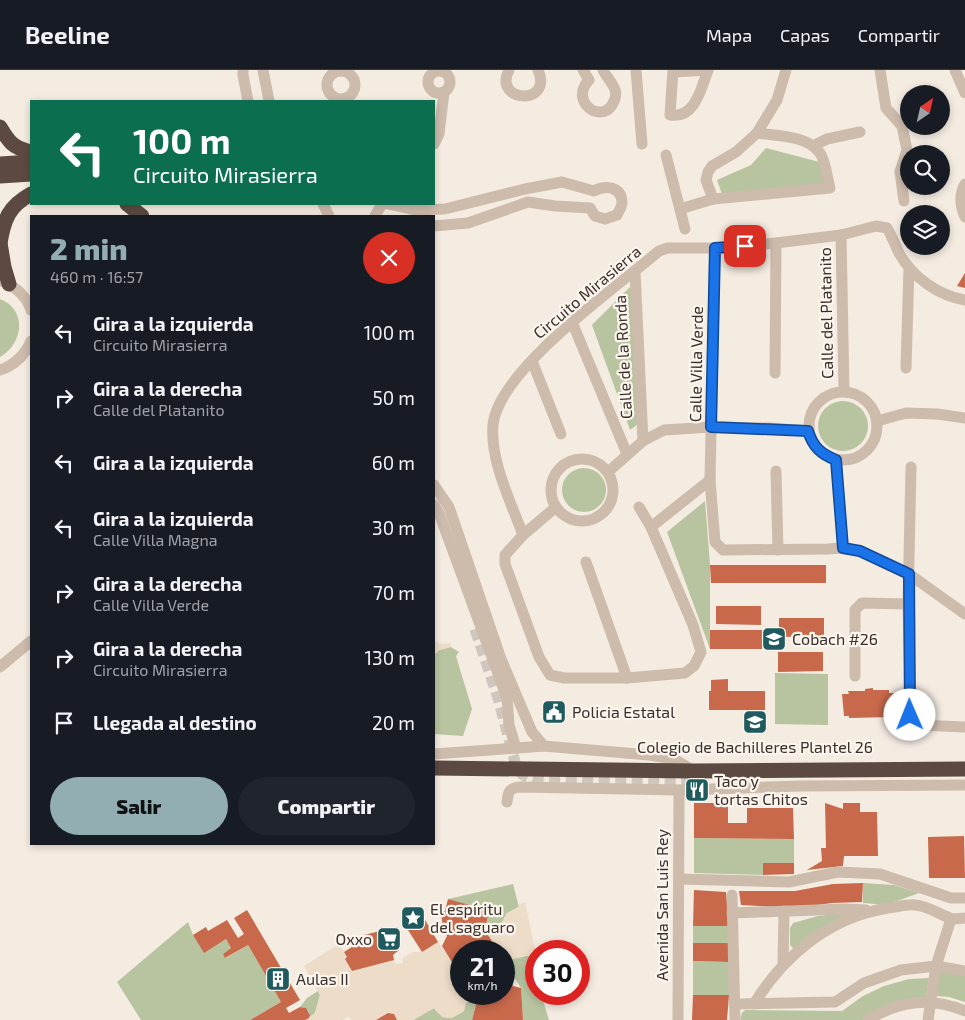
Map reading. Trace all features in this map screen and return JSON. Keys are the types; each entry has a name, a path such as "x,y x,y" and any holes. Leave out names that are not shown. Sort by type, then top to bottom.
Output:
{"highway":[{"path":"0,126 8,141 19,150 30,152"},
{"path":"1,174 30,162"},
{"path":"1,174 30,174"},
{"path":"1,174 30,182"},
{"path":"4,282 4,267 0,243 4,222 14,206 30,195"},
{"path":"128,205 141,215"},
{"path":"435,768 694,771 965,769"}],"street":[{"path":"243,70 248,100"},
{"path":"263,70 269,100"},
{"path":"509,70 506,80 507,86 521,97 530,96 538,89 540,83 538,70"},
{"path":"583,70 589,80 584,85 583,102 588,108 603,112 610,108 615,99 616,91 603,70"},
{"path":"636,70 642,144"},
{"path":"708,70 700,93 690,110 679,116 670,115 674,71 708,70"},
{"path":"713,199 706,180 708,172 712,166 736,152 757,133 777,100 786,70"},
{"path":"880,70 886,108 902,126 907,150 900,172 904,201"},
{"path":"955,70 965,93"},
{"path":"435,120 440,93 439,134 435,142"},
{"path":"813,146 827,139 860,132"},
{"path":"680,209 713,199 830,188 821,154 813,146 804,140 757,133"},
{"path":"666,155 685,229"},
{"path":"392,205 414,210 445,209 562,182 594,191 602,186 612,188 619,193 622,203 617,214 605,219 595,216 590,208 528,202 468,223 435,226"},
{"path":"965,184 960,196 965,217"},
{"path":"525,189 528,202"},
{"name":"Circuito Mirasierra","path":"522,535 494,451 493,424 501,400 532,361 572,322 659,252 668,248 715,248 776,243 841,235 876,226 887,228 899,254 909,268 927,284 963,302"},
{"name":"Calle del Platanito","path":"841,235 844,391"},
{"path":"775,373 776,243"},
{"name":"Calle Villa Verde","path":"710,480 715,248"},
{"path":"906,368 909,268"},
{"name":"Calle de la Ronda","path":"635,272 643,441"},
{"path":"4,282 22,294 30,308"},
{"name":"Calle de la Ronda","path":"572,322 627,454"},
{"path":"0,370 18,360 24,354 30,342"},
{"path":"532,361 561,434"},
{"path":"844,391 856,394 866,400 873,409 877,420 877,432 874,442 867,451 858,457 847,460 836,460 826,456 818,450 808,431 811,411 824,396 834,392 844,391"},
{"path":"877,420 906,413 937,414 965,418"},
{"path":"608,472 643,441 664,430 711,427 808,431"},
{"path":"583,458 593,460 602,465 608,472 613,482 614,493 608,508 602,514 590,521 573,520 556,507 550,488 557,470 564,464 573,459 583,458"},
{"path":"836,460 843,548"},
{"path":"911,467 908,604 911,721 917,725 965,727"},
{"path":"776,471 778,550"},
{"path":"651,527 710,480"},
{"path":"710,480 715,542 723,550 828,550 843,548 860,551 909,574 965,614"},
{"path":"435,488 464,582 508,698 509,725 516,748"},
{"path":"556,507 522,535 505,555 505,564 538,657 550,674 564,678 627,678 685,673 694,666 701,652 693,626 651,527 639,507"},
{"path":"441,508 532,732 544,746"},
{"path":"586,562 627,678"},
{"path":"464,582 464,598 475,629"},
{"path":"854,676 855,610 862,603 908,604"},
{"path":"0,667 30,642"},
{"path":"435,754 544,746 674,759 694,771"},
{"path":"705,784 729,788"},
{"path":"507,802 508,792 513,788 520,787 679,790 800,786 965,785"},
{"name":"Avenida San Luis Rey","path":"678,1020 679,790"},
{"path":"679,879 789,882 838,872 880,874 951,898 965,898"},
{"path":"732,896 734,1020"},
{"path":"732,913 844,909 872,910 914,904 929,908 951,919 965,918"},
{"path":"754,1004 762,990 782,965 815,937 840,923 872,910"},
{"path":"782,965 784,911"},
{"path":"928,1020 929,1001 936,966 951,919"},
{"path":"734,1004 835,1002 864,983 900,970 936,966 965,971"},
{"path":"868,1020 898,1006 929,1001 951,1005 965,1011"}],"green space":[{"path":"766,148 823,163 827,187 723,197 717,180 751,165"},
{"path":"632,285 638,424 630,430 592,325"},
{"path":"0,299 9,304 15,311 19,327 14,344 0,357"},
{"path":"843,401 853,403 861,408 866,416 868,426 866,436 861,444 853,449 843,451 833,449 825,444 820,436 818,426 820,416 825,408 833,403"},
{"path":"588,468 600,474 605,481 605,499 600,506 593,511 580,512 572,509 565,502 562,486 565,478 572,471"},
{"path":"705,501 710,565 710,649 667,532"},
{"path":"451,647 459,652 456,656 472,709 463,736 435,734 435,654 439,650"},
{"path":"775,673 828,674 828,725 775,724"},
{"path":"694,838 794,839 794,863 763,863 763,875 694,873"},
{"path":"863,883 894,885 919,893 886,905 863,903"},
{"path":"513,884 519,907 507,913 501,924 487,934 485,930 489,910 448,899"},
{"path":"853,912 794,949 790,945 790,928 793,923 818,916"},
{"path":"188,922 193,935 204,952 226,939 231,948 223,954 226,958 248,945 281,1002 250,1020 141,1020 117,982"},
{"path":"693,926 729,926 729,943 693,943"},
{"path":"525,956 525,1005 544,1005 549,1020 523,1020 521,988 515,978 515,959"},
{"path":"693,961 729,962 729,995 693,995"},
{"path":"942,969 965,974 965,1002 949,997 937,996 936,984"},
{"path":"929,978 926,997 913,998 863,1020 740,1020 745,1010 842,1011 863,996 884,986 909,979"},
{"path":"318,991 320,995 315,1013 309,1018 308,1010 300,1007 307,998"},
{"path":"458,1005 476,1005 472,1020 413,1020 434,1008 438,1013"}],"shaded area":[{"path":"435,641 441,644 450,643 451,647 439,650 435,654"},
{"path":"525,902 533,940 525,940 525,956 515,958 515,940 491,940 487,934 501,924 507,913 517,909 519,905"},
{"path":"438,942 450,960 450,1005 466,1005 464,1011 452,1018 442,1017 434,1008 413,1020 397,1020 394,1014 388,1013 376,1020 351,1020 348,1016 343,1020 305,1020 315,1013 320,995 304,966 339,944 347,957 345,960 352,971 394,960 395,964 403,963 403,958 413,952 422,952"}],"building":[{"path":"965,273 965,288 957,286"},
{"path":"710,565 826,565 826,583 711,583"},
{"path":"716,606 761,606 761,625 716,624"},
{"path":"779,618 824,618 824,636 779,637"},
{"path":"710,630 762,630 762,649 710,649"},
{"path":"778,652 823,652 823,671 778,672"},
{"path":"728,679 728,691 765,691 765,710 709,710 711,680"},
{"path":"873,688 873,690 889,690 889,693 897,693 897,703 893,703 893,706 897,706 897,712 891,712 892,717 849,718 849,716 844,716 842,694 849,694 848,691 865,691 865,689"},
{"path":"694,803 728,803 728,823 747,823 747,808 793,808 794,839 694,838"},
{"path":"825,803 843,809 843,803 860,803 860,812 877,812 878,856 844,856 843,866 807,870 822,861 821,848 826,848"},
{"path":"964,836 965,878 929,878 928,837"},
{"path":"763,863 794,863 794,874 763,875"},
{"path":"863,883 862,902 832,903 795,908 741,905 739,891 795,891 833,884"},
{"path":"694,890 726,892 729,926 693,926"},
{"path":"448,899 489,910 485,930 491,940 450,940 450,959 442,946 447,936 443,930 441,911 445,911"},
{"path":"418,908 438,942 422,952 401,919"},
{"name":"Aulas II","path":"247,910 300,1000 286,1008 289,1013 300,1007 306,1008 310,1015 309,1018 305,1020 250,1020 281,1002 248,945 225,958 223,954 231,948 226,939 204,953 193,935 206,927 208,931 227,920 238,938 244,934 234,918"},
{"path":"396,927 400,938 392,940 399,950 393,955 394,960 352,971 345,959 347,957 344,952 361,941 360,936"},
{"path":"693,943 729,943 729,962 693,961"},
{"path":"515,986 521,988 523,1020 472,1020 476,1005 515,1005"},
{"path":"693,995 729,995 727,1020 692,1020"},
{"path":"388,1013 394,1014 397,1020 376,1020"}],"tunnel":[{"path":"475,629 498,698 515,762 520,772 525,776 536,780 705,784"}],"place":[{"name":"Cobach #26","path":"774,639"},
{"name":"Policia Estatal","path":"554,712"},
{"name":"Colegio de Bachilleres Plantel 26","path":"755,722"},
{"name":"Taco y tortas Chitos","path":"697,790"},
{"name":"El espíritu del saguaro","path":"413,918"},
{"name":"Oxxo","path":"389,939"},
{"name":"Aulas II","path":"278,979"}],"route":[{"path":"745,246 715,248 711,427 808,431 818,450 836,460 843,548 860,551 909,574 910,715"}]}
